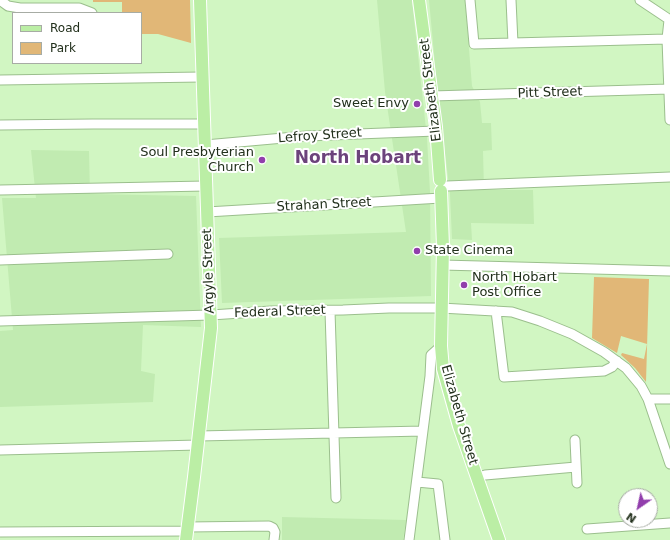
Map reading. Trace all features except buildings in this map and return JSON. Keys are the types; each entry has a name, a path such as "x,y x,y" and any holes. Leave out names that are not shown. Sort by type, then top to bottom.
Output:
{"main road":[{"path":"193,0 194,9 201,23"},
{"name":"Argyle Street","path":"187,532 210,345 211,315 200,0"},
{"name":"Elizabeth Street","path":"419,0 443,189 441,308 441,346 443,369 459,426 500,540"}],"street":[{"path":"0,0 8,6 20,8 79,8 89,12"},
{"path":"470,0 474,44 667,39"},
{"path":"511,0 513,43"},
{"path":"640,0 669,20 667,39 670,120"},
{"path":"0,80 202,77"},
{"name":"Pitt Street","path":"432,96 669,89"},
{"path":"0,126 204,124"},
{"name":"Lefroy Street","path":"205,145 306,136 436,131"},
{"name":"Strahan Street","path":"208,212 443,189 670,177"},
{"path":"0,190 206,186"},
{"path":"0,260 168,254"},
{"path":"442,265 670,271"},
{"name":"Federal Street","path":"0,321 390,308 441,308 512,312 555,326 587,342 617,361 633,375 642,386 648,399 670,464"},
{"path":"330,311 336,498"},
{"path":"496,311 504,377 604,371 612,367 617,361"},
{"path":"409,540 430,376 431,355 441,346"},
{"path":"648,399 670,399"},
{"path":"0,450 333,433 423,431"},
{"path":"575,440 577,483"},
{"path":"477,478 485,475 576,467"},
{"path":"417,482 438,484 446,540"},
{"path":"588,529 670,523"},
{"path":"0,532 187,532 269,526 273,528 275,532 274,540"}],"shaded area":[{"path":"377,0 412,0 427,138 430,192 431,296 222,303 219,238 406,232 385,92"},
{"path":"429,0 465,0 472,86 480,102 482,123 491,123 492,150 483,151 484,190 533,190 534,224 471,223 472,240 452,239 450,194 437,86"},
{"path":"31,150 89,151 90,194 196,196 201,327 143,325 141,371 155,374 153,402 0,407 0,331 13,330 2,198 36,198"},
{"path":"282,517 406,520 403,540 282,540"}],"green space":[{"path":"93,0 190,0 191,43 158,34 142,34 142,12 122,12 122,2 93,2"},
{"path":"594,277 649,279 646,382 635,368 621,355 622,353 644,359 647,344 621,336 617,353 592,338"}],"place":[{"name":"Sweet Envy","path":"417,104"},
{"name":"Soul Presbyterian Church","path":"262,160"},
{"name":"State Cinema","path":"417,251"},
{"name":"North Hobart Post Office","path":"464,285"}],"district":[{"name":"North Hobart","path":"358,159"}]}
